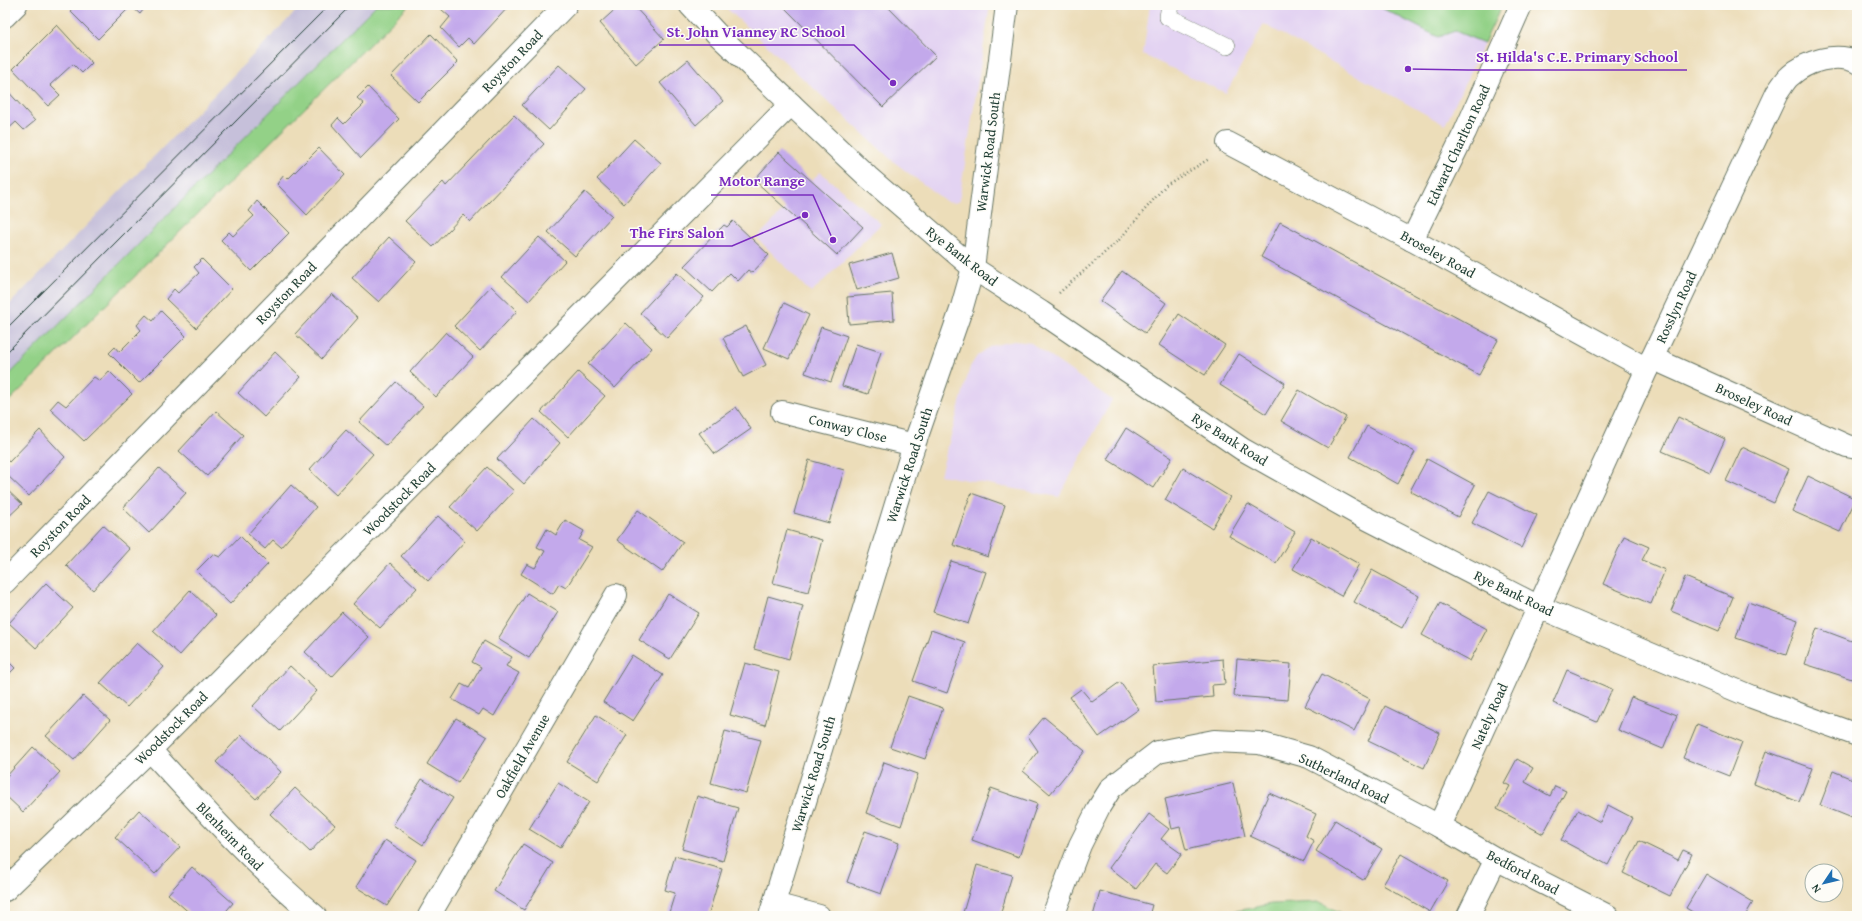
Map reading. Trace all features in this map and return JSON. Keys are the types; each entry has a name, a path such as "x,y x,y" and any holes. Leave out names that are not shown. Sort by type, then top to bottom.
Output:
{"street":[{"path":"5,16 16,5"},
{"name":"Royston Road","path":"5,582 566,5"},
{"name":"Warwick Road South","path":"772,910 914,445 962,306 973,268 1007,5"},
{"name":"Edward Charlton Road","path":"1412,240 1465,132 1522,5"},
{"name":"Rye Bank Road","path":"695,7 716,33 868,177 973,268 1242,449 1356,513 1539,607 1752,697 1857,735"},
{"name":"Rosslyn Road","path":"1539,607 1650,364 1777,93 1790,76 1808,64 1829,58 1857,62"},
{"name":"Woodstock Road","path":"5,890 150,750 791,104"},
{"name":"Broseley Road","path":"1228,143 1650,364 1847,446 1857,448"},
{"name":"Conway Close","path":"782,412 914,445"},
{"name":"Oakfield Avenue","path":"429,916 616,595"},
{"name":"Nately Road","path":"1440,826 1539,607"},
{"name":"Sutherland Road","path":"1053,916 1080,845 1099,807 1112,788 1158,752 1214,741 1259,743 1309,757 1440,826"},
{"name":"Blenheim Road","path":"150,750 210,816 262,869 316,916"},
{"name":"Bedford Road","path":"1440,826 1496,858 1608,916"},
{"path":"1468,916 1496,858"},
{"path":"772,910 819,916"}],"lane":[{"path":"1170,5 1168,17 1227,46"}],"path":[{"path":"1040,312 1120,240 1166,185 1206,162 1228,143"}],"shaded area":[{"path":"302,5 409,5 5,405 5,309"},
{"path":"723,5 990,5 959,201 954,203 947,202 894,162"},
{"path":"1150,5 1502,5 1445,125 1264,24 1226,93 1143,55"},
{"path":"820,172 881,224 811,293 757,238"},
{"path":"1014,341 1031,343 1112,400 1059,497 940,475 970,367 977,356 991,346"}],"green space":[{"path":"376,5 409,5 5,405 5,379"},
{"path":"1376,5 1502,5 1484,43 1455,31 1438,37"},
{"path":"1320,902 1347,916 1211,916 1271,904"}],"building":[{"path":"76,5 147,5 140,14 131,6 98,39 70,11"},
{"path":"444,5 454,5 458,9 462,5 510,5 474,44 468,38 459,47 441,28 450,17 441,9"},
{"path":"620,5 633,5 664,39 636,64 600,23"},
{"path":"782,5 886,5 936,56 883,107"},
{"path":"57,25 92,63 82,73 73,64 50,85 60,95 48,106 13,69"},
{"path":"431,34 458,62 418,102 391,76"},
{"path":"688,60 723,101 696,125 660,83"},
{"path":"559,65 586,89 549,130 522,105"},
{"path":"368,87 399,119 361,158 332,125 338,118 344,124 364,104 357,98"},
{"path":"5,88 35,121 24,130 16,122 5,132"},
{"path":"514,115 544,144 470,222 463,215 433,247 405,221 443,182 446,186"},
{"path":"634,139 661,163 624,204 597,179"},
{"path":"319,148 345,175 307,215 277,184 284,175 288,179"},
{"path":"779,152 863,227 837,255 754,180"},
{"path":"585,192 612,216 575,256 548,232"},
{"path":"257,201 289,233 251,271 221,240 229,232 233,236 254,216 249,211"},
{"path":"733,221 769,255 752,273 748,270 738,281 730,273 712,292 684,266 724,225 727,227"},
{"path":"1280,222 1498,340 1479,375 1261,257"},
{"path":"389,237 416,262 379,302 352,278"},
{"path":"539,237 565,261 529,301 502,277"},
{"path":"892,253 899,278 857,290 849,265"},
{"path":"202,259 232,289 196,328 166,299 174,289 178,293 199,273 194,267"},
{"path":"1122,271 1166,303 1145,333 1100,301"},
{"path":"677,273 704,297 667,338 640,313"},
{"path":"491,286 517,311 480,351 454,326"},
{"path":"892,293 894,320 849,324 847,297"},
{"path":"332,294 358,318 322,359 295,334"},
{"path":"784,303 809,315 789,359 764,348"},
{"path":"161,311 186,336 139,383 109,353 115,347 119,352 141,330 137,325 146,315 153,321"},
{"path":"1179,314 1225,345 1205,375 1159,345"},
{"path":"626,323 652,348 615,388 588,364"},
{"path":"746,326 766,365 743,377 723,338"},
{"path":"821,327 847,336 831,382 805,373"},
{"path":"446,332 473,357 436,397 410,372"},
{"path":"856,344 881,352 868,394 842,386"},
{"path":"275,352 301,377 264,417 238,393"},
{"path":"1239,354 1285,383 1266,414 1220,385"},
{"path":"109,371 132,394 84,441 50,409 58,400 66,406 94,377 100,381"},
{"path":"578,372 605,396 568,437 541,412"},
{"path":"396,382 423,406 386,446 359,422"},
{"path":"1299,390 1346,417 1328,448 1281,421"},
{"path":"736,407 751,429 715,454 699,433"},
{"path":"216,411 243,435 207,476 179,451"},
{"path":"1678,417 1725,439 1710,472 1662,451"},
{"path":"534,419 560,443 524,484 497,459"},
{"path":"1367,426 1415,452 1398,484 1350,457"},
{"path":"1126,428 1172,458 1153,488 1107,459"},
{"path":"40,430 65,457 29,496 5,473 5,458 9,462"},
{"path":"346,430 373,454 336,495 309,470"},
{"path":"1742,447 1789,469 1774,503 1726,481"},
{"path":"1427,459 1475,485 1458,517 1410,491"},
{"path":"809,460 844,470 829,523 794,513"},
{"path":"487,467 514,491 477,531 450,507"},
{"path":"159,468 186,493 149,533 123,508"},
{"path":"1183,468 1230,497 1212,528 1165,500"},
{"path":"1808,476 1856,499 1840,532 1792,511"},
{"path":"291,485 316,507 281,547 273,540 265,549 248,534"},
{"path":"5,488 22,504 5,520"},
{"path":"1489,491 1537,515 1521,548 1472,523"},
{"path":"971,493 1005,505 988,557 953,545"},
{"path":"1248,504 1295,532 1276,563 1229,536"},
{"path":"638,510 683,542 662,572 617,540"},
{"path":"438,516 465,541 428,581 401,556"},
{"path":"565,520 584,531 579,540 592,547 566,588 559,584 553,594 521,574 527,564 535,568 545,551 537,547 547,529 556,535"},
{"path":"103,525 130,549 93,590 66,565"},
{"path":"787,530 822,540 808,592 773,583"},
{"path":"240,536 268,564 230,604 196,571 213,554 220,557"},
{"path":"1624,536 1649,547 1642,560 1665,570 1651,604 1603,584"},
{"path":"1311,537 1359,564 1341,596 1293,569"},
{"path":"951,561 986,572 968,624 933,612"},
{"path":"390,563 417,588 380,628 353,604"},
{"path":"1372,570 1419,596 1402,628 1354,602"},
{"path":"1685,577 1733,597 1719,631 1671,611"},
{"path":"46,583 73,608 36,648 9,623"},
{"path":"190,590 216,615 180,655 153,631"},
{"path":"527,593 558,612 529,658 498,639"},
{"path":"668,594 699,613 670,659 639,640"},
{"path":"768,596 803,606 789,659 754,649"},
{"path":"1748,602 1798,620 1786,655 1736,638"},
{"path":"1440,603 1487,629 1470,661 1422,635"},
{"path":"342,612 369,637 332,677 305,652"},
{"path":"1817,628 1857,643 1857,673 1855,680 1805,664"},
{"path":"931,630 965,642 947,693 913,681"},
{"path":"484,641 512,657 506,666 519,673 494,716 483,709 479,715 452,699 461,684 469,688 481,667 472,662"},
{"path":"137,643 164,667 127,707 100,683"},
{"path":"632,655 663,675 633,721 603,702"},
{"path":"5,658 15,668 5,678"},
{"path":"1223,659 1225,684 1212,685 1213,697 1156,702 1153,666"},
{"path":"1237,659 1291,664 1288,700 1234,696"},
{"path":"745,663 779,672 765,725 730,715"},
{"path":"290,666 317,691 280,731 253,706"},
{"path":"1567,670 1612,689 1597,722 1553,703"},
{"path":"1322,674 1370,699 1354,731 1305,706"},
{"path":"1120,682 1139,709 1099,737 1070,697 1081,689 1092,702"},
{"path":"83,696 110,720 74,760 46,736"},
{"path":"908,696 943,708 925,759 890,747"},
{"path":"1631,697 1677,715 1663,749 1618,730"},
{"path":"1385,706 1440,733 1424,768 1368,741"},
{"path":"596,715 627,735 598,781 567,762"},
{"path":"1044,717 1085,751 1050,794 1023,771 1038,751 1028,736"},
{"path":"456,718 487,737 458,783 427,764"},
{"path":"1697,724 1742,742 1729,776 1683,758"},
{"path":"725,731 761,740 746,793 711,783"},
{"path":"241,735 281,772 256,799 216,762"},
{"path":"33,747 60,772 23,812 5,795 5,778"},
{"path":"1766,751 1812,768 1799,802 1754,784"},
{"path":"1517,759 1533,768 1525,782 1550,796 1555,786 1566,791 1543,834 1497,809 1510,786 1504,783"},
{"path":"884,762 918,774 901,826 866,813"},
{"path":"1833,771 1857,781 1857,820 1820,805"},
{"path":"422,779 453,798 423,845 393,825"},
{"path":"558,783 589,802 560,848 529,829"},
{"path":"1233,783 1245,836 1186,850 1180,827 1172,829 1165,799"},
{"path":"295,788 335,825 310,852 270,814"},
{"path":"991,788 1037,804 1019,857 972,840"},
{"path":"1269,793 1316,814 1306,836 1314,841 1304,861 1250,836"},
{"path":"697,796 738,808 723,861 682,849"},
{"path":"1608,805 1633,818 1608,865 1561,840 1578,810 1600,822"},
{"path":"139,810 180,847 155,874 115,837"},
{"path":"1149,814 1169,829 1161,839 1182,854 1167,873 1155,864 1136,889 1109,868"},
{"path":"1335,820 1382,849 1363,880 1316,851"},
{"path":"865,831 899,843 881,894 847,882"},
{"path":"385,840 416,860 387,906 356,887"},
{"path":"1639,841 1678,860 1683,850 1692,854 1670,896 1623,873"},
{"path":"523,844 553,863 524,910 494,891"},
{"path":"1401,854 1448,881 1430,912 1383,885"},
{"path":"675,856 722,869 708,916 668,916 675,893 665,890"},
{"path":"977,865 1012,875 1000,916 962,916"},
{"path":"192,867 233,903 222,916 193,916 168,894"},
{"path":"1706,874 1753,902 1745,916 1699,916 1686,908"},
{"path":"1100,891 1152,905 1149,916 1093,916"}],"tram line":[{"path":"5,330 329,5"},
{"path":"5,354 351,5"}],"place":[{"name":"St. Hilda's C.E. Primary School","path":"1408,69"},
{"name":"St. John Vianney RC School","path":"893,83"},
{"name":"The Firs Salon","path":"805,215"},
{"name":"Motor Range","path":"833,240"}]}
